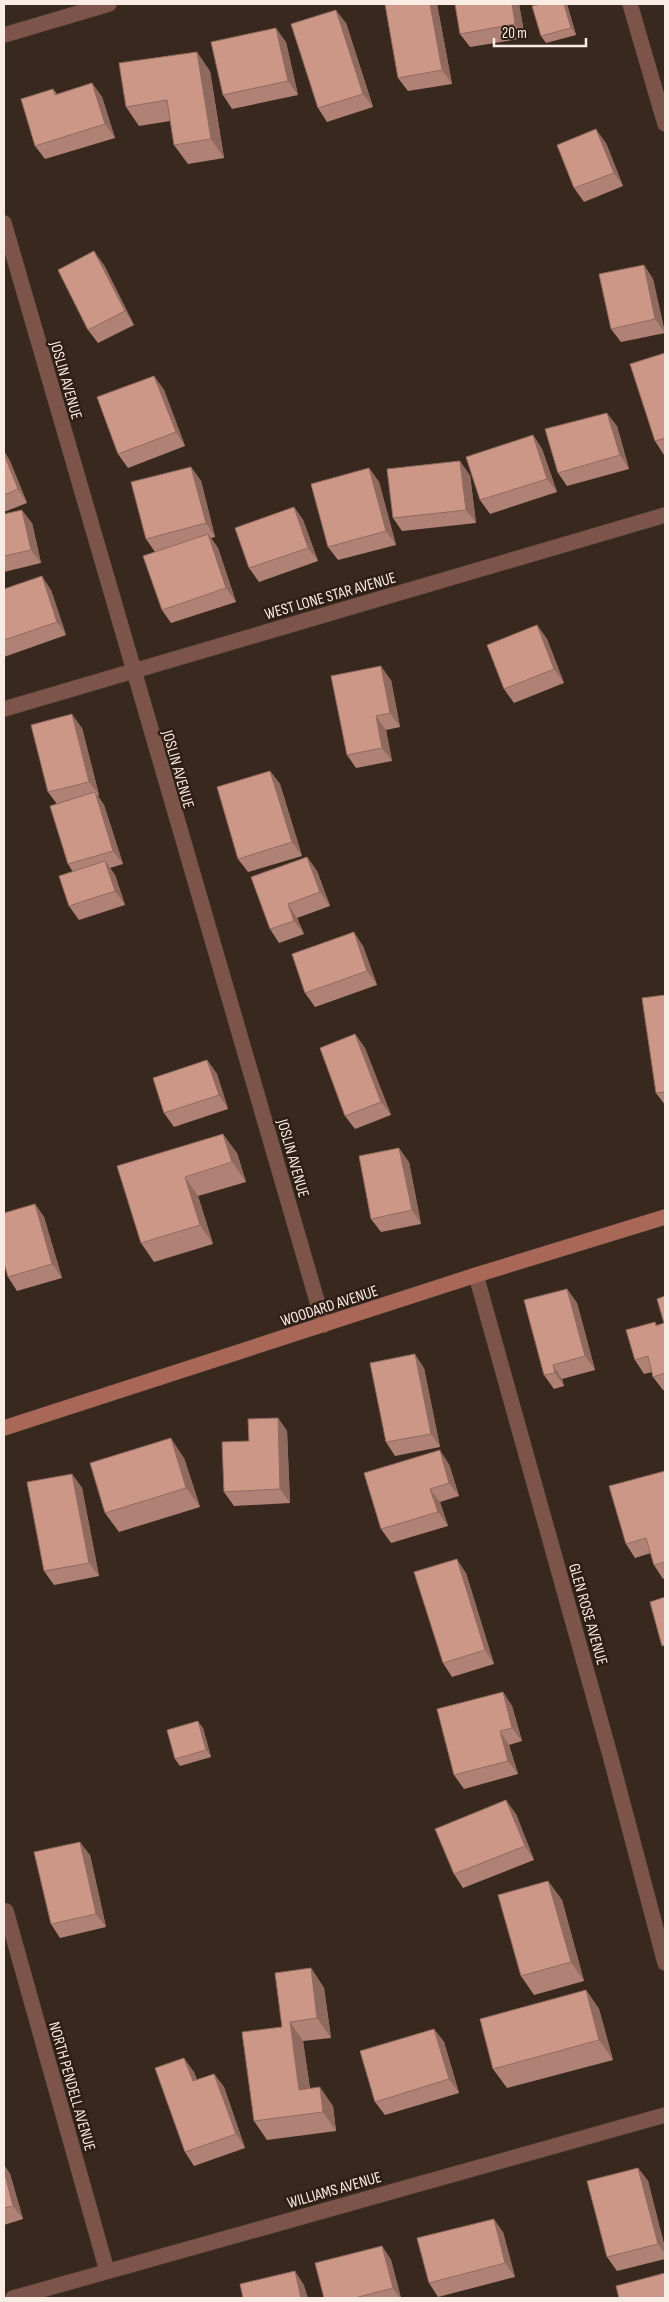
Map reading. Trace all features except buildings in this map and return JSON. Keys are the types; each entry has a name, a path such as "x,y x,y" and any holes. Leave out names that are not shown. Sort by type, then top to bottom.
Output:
{"street":[{"path":"4,35 109,4"},
{"path":"630,4 665,124"},
{"name":"JOSLIN AVENUE","path":"4,223 132,671 324,1325"},
{"name":"WEST LONE STAR AVENUE","path":"4,709 665,515"},
{"name":"WOODARD AVENUE","path":"4,1428 476,1275 665,1217"},
{"name":"GLEN ROSE AVENUE","path":"476,1275 610,1755 665,1963"},
{"name":"NORTH PENDELL AVENUE","path":"6,1911 107,2271"},
{"name":"WILLIAMS AVENUE","path":"13,2298 665,2115"}]}
